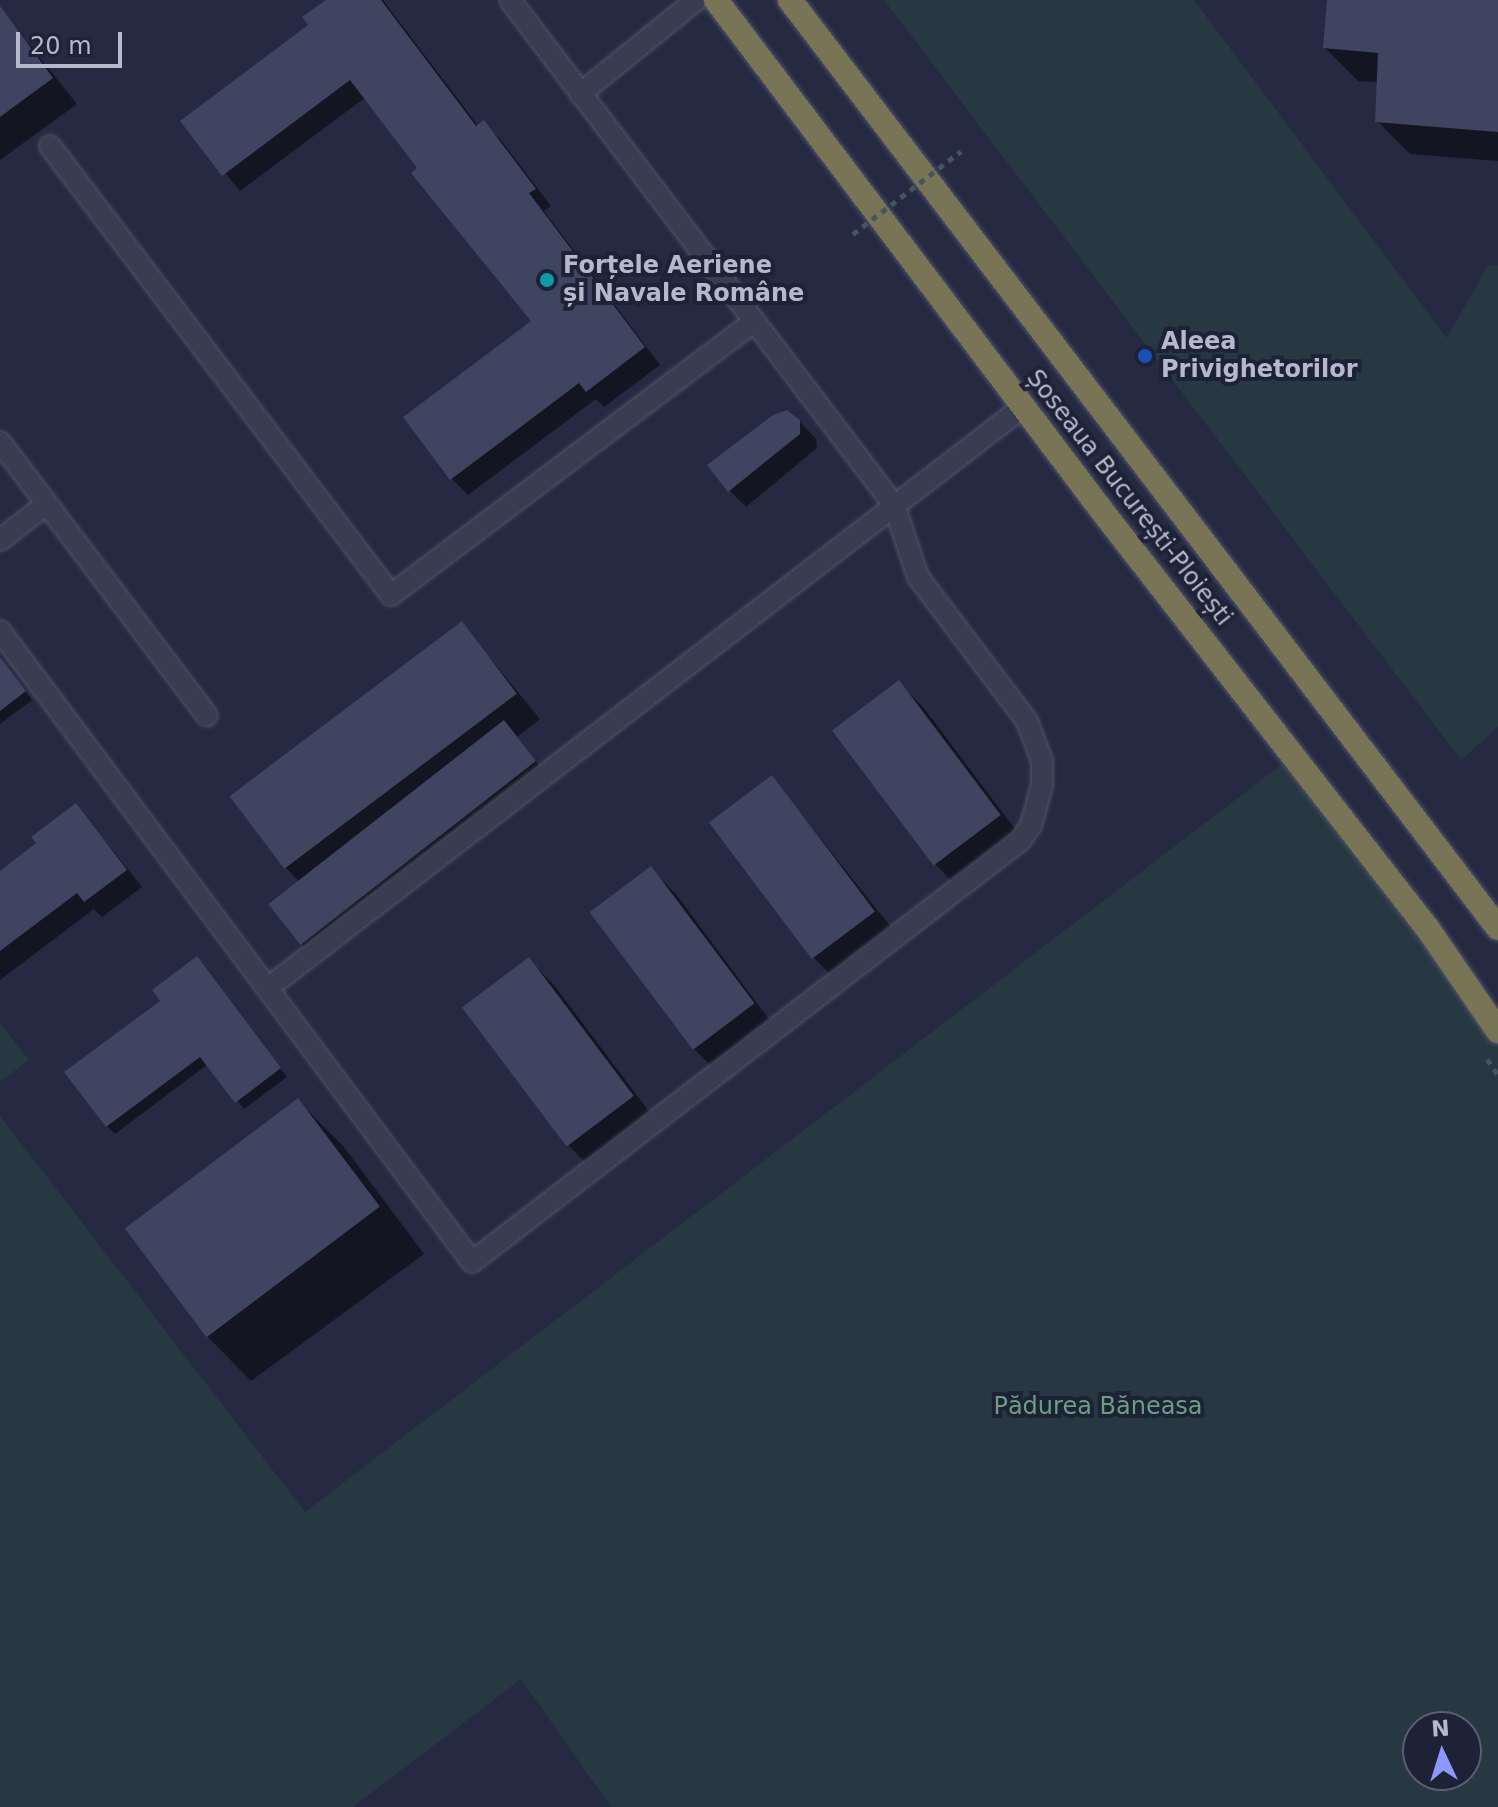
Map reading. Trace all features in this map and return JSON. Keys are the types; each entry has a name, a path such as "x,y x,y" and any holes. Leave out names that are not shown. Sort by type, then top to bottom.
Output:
{"highway":[{"name":"Șoseaua București-Ploiești","path":"716,0 1023,407 1428,929 1498,1031"},
{"name":"Șoseaua București-Ploiești","path":"790,0 1498,928"}],"lane":[{"path":"0,631 472,1262 1009,850 1031,825 1038,804 1042,761 1036,738 918,577 894,505 510,0"},
{"path":"580,94 696,0"},
{"path":"50,146 391,595 754,321"},
{"path":"268,988 1023,407"},
{"path":"0,442 207,716"},
{"path":"0,540 47,504"}],"path":[{"path":"853,234 961,151"}],"green space":[{"path":"884,0 1194,0 1447,338 1488,265 1498,266 1498,727 1461,760"},
{"name":"Pădurea Băneasa","path":"1294,755 1498,1037 1498,1807 611,1807 521,1679 353,1807 0,1807 0,1116 305,1512"},
{"path":"0,1023 29,1060 0,1082"}],"building":[{"name":"Forțele Aeriene și Navale Române","path":"326,0 381,0 476,126 484,120 536,189 529,193 645,347 586,392 579,383 450,480 403,417 531,321 411,173 417,168 350,80 222,176 180,121 308,25 302,17"},
{"path":"1327,0 1498,0 1498,132 1375,122 1378,53 1323,48"},
{"path":"0,6 53,78 0,117"},
{"path":"787,410 800,420 800,434 728,492 707,465 773,415"},
{"path":"462,621 517,694 284,869 230,796"},
{"path":"0,657 26,691 0,711"},
{"path":"899,680 1001,815 934,866 832,731"},
{"path":"504,720 536,761 300,945 268,904"},
{"path":"772,775 875,912 812,959 709,823"},
{"path":"76,803 127,870 84,902 77,893 0,951 0,871 36,843 31,837"},
{"path":"651,866 755,1003 693,1050 590,912"},
{"path":"197,956 281,1068 235,1103 200,1057 106,1127 64,1072 160,1001 152,990"},
{"path":"529,957 634,1096 567,1147 462,1008"},
{"path":"298,1098 380,1207 207,1337 125,1229"}],"place":[{"name":"Forțele Aeriene și Navale Române","path":"547,280"},
{"name":"Aleea Privighetorilor","path":"1145,356"}]}
